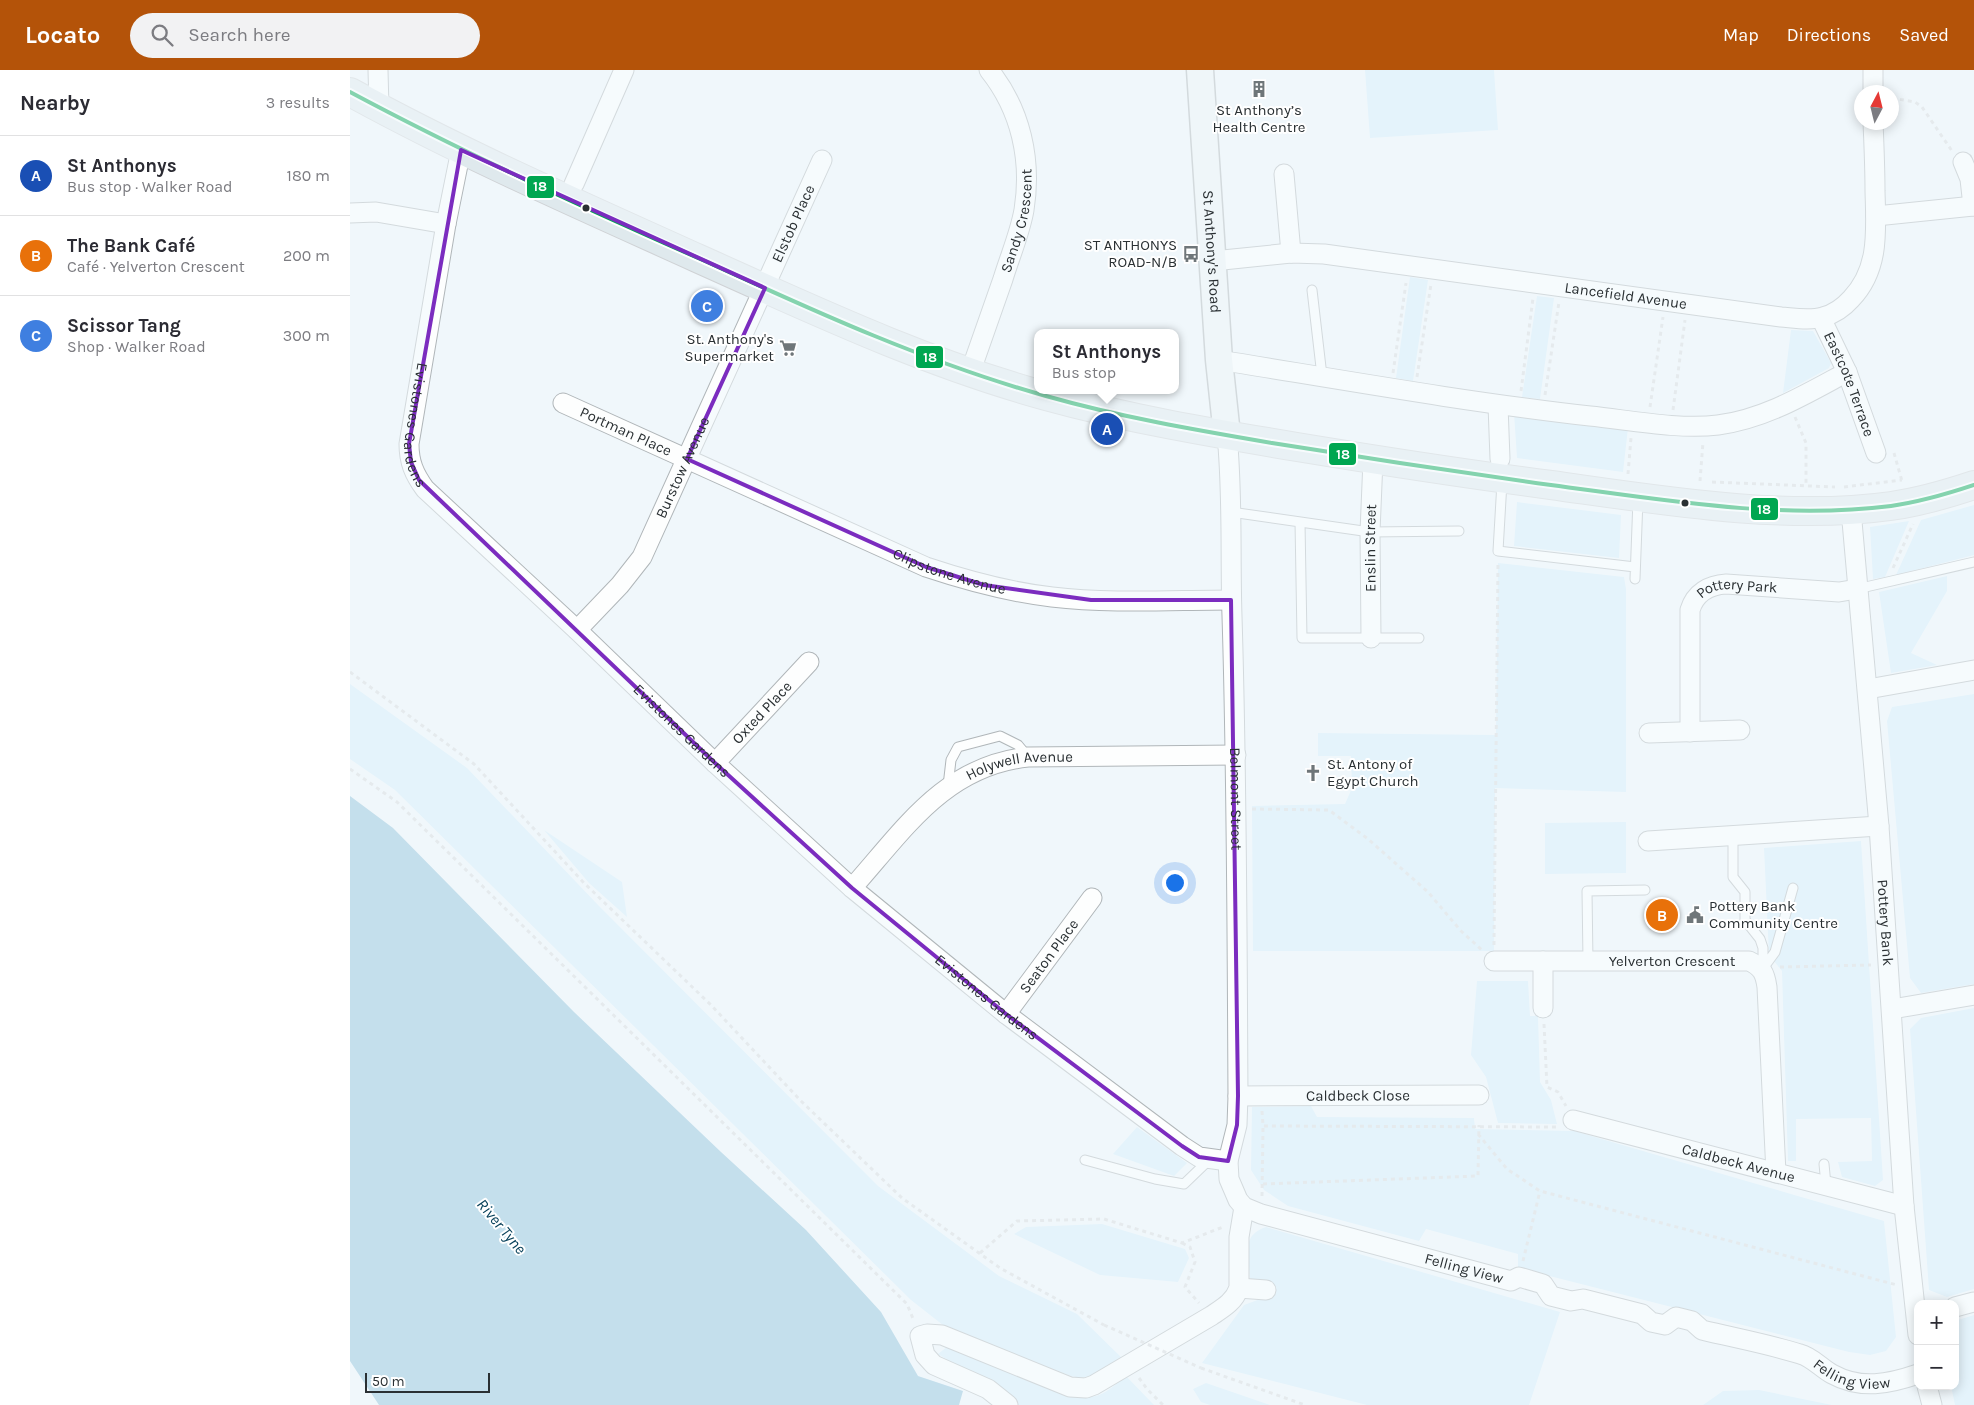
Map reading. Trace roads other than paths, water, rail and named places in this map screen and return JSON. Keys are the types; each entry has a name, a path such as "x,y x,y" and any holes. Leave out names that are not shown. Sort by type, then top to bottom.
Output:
{"main road":[{"path":"350,92 461,150 765,288 916,353 970,373 1034,392"},
{"path":"1040,394 1096,409 1227,435 1373,460 1501,469 1637,486 1777,510 1851,510 1906,491 1974,486"}],"street":[{"path":"378,70 378,108"},
{"path":"574,184 624,70"},
{"name":"Sandy Crescent","path":"970,373 1019,230 1026,192 1027,170 1021,132 1004,92 989,70"},
{"name":"St Anthony's Road","path":"1200,70 1219,360 1227,435"},
{"path":"1872,70 1873,85"},
{"name":"Lancefield Avenue","path":"1213,261 1291,253 1324,254 1781,317 1821,318 1833,314 1845,306 1859,291 1867,278 1875,252 1874,130"},
{"name":"Evistones Gardens","path":"461,150 446,224 409,444 414,471 425,488 577,630 715,763 852,888 1006,1014 1182,1146 1200,1157 1219,1160"},
{"name":"Elstob Place","path":"765,288 822,160"},
{"path":"1876,216 1974,206 1970,179 1963,162"},
{"path":"1284,174 1291,253"},
{"path":"350,213 376,212 446,224"},
{"name":"Burstow Avenue","path":"577,630 620,585 638,563 765,288"},
{"name":"Eastcote Terrace","path":"1821,318 1884,449"},
{"path":"1219,360 1519,408 1704,426 1739,422 1789,403 1847,372"},
{"name":"Portman Place","path":"563,403 687,459"},
{"path":"1498,405 1501,469"},
{"name":"Belmont Street","path":"1219,1160 1238,1125 1236,756 1231,512 1227,435"},
{"name":"Clipstone Avenue","path":"687,459 926,566 984,585 1052,597 1092,600 1232,600"},
{"name":"Enslin Street","path":"1371,638 1370,532 1373,460"},
{"name":"Pottery Bank","path":"1851,510 1879,826 1904,1206 1914,1300"},
{"name":"Pottery Park","path":"1690,732 1690,610 1692,603 1701,592 1716,584 1839,592 1857,589"},
{"name":"Oxted Place","path":"715,763 808,662"},
{"path":"1868,690 1974,670"},
{"path":"1649,733 1740,730"},
{"name":"Holywell Avenue","path":"852,888 921,811 948,787 977,769 996,762 1028,757 1236,756"},
{"path":"1648,841 1879,826"},
{"name":"Seaton Place","path":"1006,1014 1092,898"},
{"name":"Yelverton Crescent","path":"1494,961 1749,961 1763,968"},
{"path":"1543,962 1543,1008"},
{"path":"1763,968 1767,987 1776,1173"},
{"path":"1892,1009 1974,995"},
{"name":"Caldbeck Close","path":"1238,1096 1479,1095"},
{"name":"Caldbeck Avenue","path":"1573,1120 1904,1206"},
{"path":"1008,1405 988,1390 934,1366 926,1355 920,1336 927,1334 942,1335 1070,1387 1078,1388 1094,1385 1211,1316 1229,1304 1236,1296 1239,1288 1239,1237 1242,1214 1229,1179 1219,1160"},
{"name":"Felling View","path":"1242,1214 1261,1214 1511,1281 1519,1277 1543,1284 1551,1296 1571,1301 1584,1299 1642,1314 1651,1322 1665,1325 1676,1317 1692,1321 1702,1330 1806,1356 1833,1375 1851,1381 1880,1385 1914,1375"},
{"path":"1239,1288 1266,1290"},
{"path":"1959,1306 1974,1302"},
{"path":"1928,1390 1932,1405"}],"lane":[{"path":"1312,290 1322,376"},
{"path":"1501,469 1498,551 1635,567"},
{"path":"1635,579 1637,486"},
{"path":"1231,512 1370,532 1459,531"},
{"path":"1300,522 1302,638 1419,638"},
{"path":"1857,589 1974,562"},
{"path":"948,787 951,760 958,747 1000,736 1018,745 1028,757"},
{"path":"1733,836 1733,877 1745,892 1745,920 1760,939 1763,968"},
{"path":"1763,968 1775,952 1792,888"},
{"path":"1588,961 1587,891 1645,890"},
{"path":"1085,1160 1155,1179 1184,1184 1219,1160"},
{"path":"1824,1164 1826,1185"}],"water":[{"name":"River Tyne","path":"350,796 393,828 574,1012 806,1230 881,1312 918,1376 963,1391 959,1405 379,1405 350,1361"}],"place":[{"name":"St Anthony’s Health Centre","path":"1259,89"},
{"name":"ST ANTHONYS ROAD-N/B","path":"1191,254"},
{"name":"Scissor Tang","path":"707,306"},
{"name":"St. Anthony's Supermarket","path":"788,348"},
{"name":"St Anthonys","path":"1107,429"},
{"name":"St. Antony of Egypt Church","path":"1313,773"},
{"name":"The Bank Café","path":"1662,915"},
{"name":"Pottery Bank Community Centre","path":"1695,915"}]}
